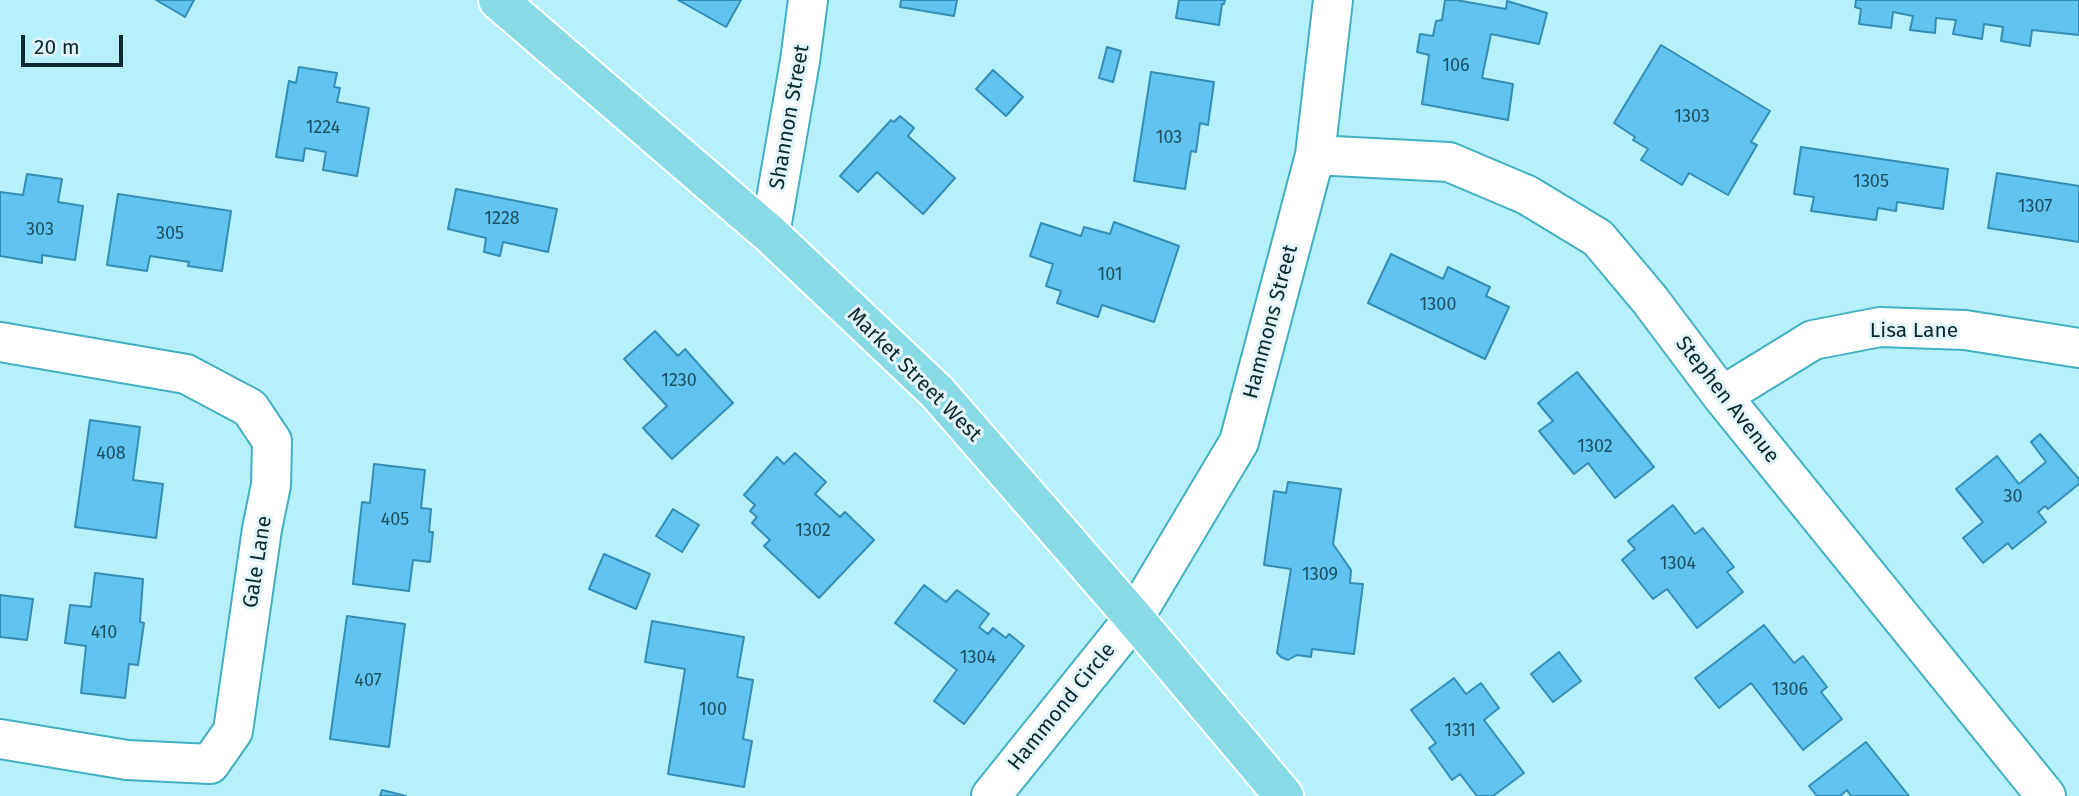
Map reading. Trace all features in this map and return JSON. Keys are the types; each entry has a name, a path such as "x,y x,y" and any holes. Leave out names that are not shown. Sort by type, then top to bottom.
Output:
{"main road":[{"name":"Market Street West","path":"498,0 770,234 937,392 1134,618 1284,796"}],"street":[{"name":"Shannon Street","path":"770,234 808,0"},
{"name":"Hammons Street","path":"1134,618 1239,442 1315,155 1332,0"},
{"name":"Stephen Avenue","path":"1315,155 1449,162 1527,195 1598,238 1650,300 1722,396 2046,796"},
{"name":"Lisa Lane","path":"1722,396 1813,341 1880,327 1965,330 2079,348"},
{"name":"Gale Lane","path":"0,342 186,374 250,408 272,441 271,485 262,529 233,731 210,764 127,761 0,739"},
{"name":"Hammond Circle","path":"991,796 1134,618"}],"building":[{"path":"156,0 194,0 185,17"},
{"path":"678,0 741,0 726,27"},
{"path":"901,0 957,0 954,16 900,7"},
{"path":"1179,0 1225,0 1219,25 1176,18"},
{"path":"1445,0 1506,9 1507,1 1547,13 1539,44 1491,34 1482,78 1513,84 1508,120 1422,104 1429,55 1417,52 1420,34 1433,36 1436,21 1442,20"},
{"path":"1856,0 2079,0 2079,35 2032,30 2030,46 2001,41 2003,27 1984,24 1982,39 1953,34 1956,20 1936,18 1935,33 1910,30 1913,16 1893,12 1891,28 1859,24 1861,9 1855,7"},
{"path":"1661,45 1770,111 1751,142 1757,145 1728,195 1689,173 1682,185 1641,160 1648,149 1614,123"},
{"path":"1107,47 1121,51 1113,82 1099,78"},
{"path":"299,67 337,73 334,87 340,88 337,102 369,108 357,176 323,170 326,152 305,148 303,161 276,157 289,81 296,83"},
{"path":"993,70 1023,97 1006,116 976,89"},
{"path":"1151,72 1214,82 1208,125 1200,123 1196,152 1191,151 1185,189 1134,181"},
{"path":"900,116 914,128 908,136 955,178 923,214 877,172 858,192 840,176 891,120 894,122"},
{"path":"1801,147 1948,169 1943,209 1897,202 1896,211 1878,208 1876,220 1811,211 1814,197 1794,194"},
{"path":"1997,173 2079,186 2079,242 1988,228"},
{"path":"27,174 62,179 58,202 83,206 75,260 42,255 42,263 0,256 0,192 23,195"},
{"path":"456,189 557,209 548,252 503,242 500,256 484,252 486,238 448,229"},
{"path":"118,194 231,211 222,271 150,256 147,271 107,265"},
{"path":"1114,222 1179,246 1154,322 1102,305 1098,317 1057,303 1061,291 1046,286 1053,264 1030,256 1041,223 1081,236 1084,227 1110,234"},
{"path":"1391,254 1443,279 1448,267 1490,287 1486,296 1509,307 1485,359 1368,303"},
{"path":"655,331 678,356 685,349 733,403 672,459 643,428 667,406 624,359"},
{"path":"1577,372 1654,467 1615,498 1588,463 1574,474 1539,431 1553,421 1538,403"},
{"path":"90,420 140,427 133,480 163,484 156,538 75,527"},
{"path":"2040,434 2079,479 2079,484 2048,509 2045,506 2038,512 2046,522 2012,549 2008,543 1983,563 1963,538 1983,522 1956,489 1997,456 2019,484 2046,462 2031,442"},
{"path":"795,453 826,482 815,494 840,517 845,512 874,540 819,598 764,546 770,540 752,523 757,517 750,511 755,505 744,495 777,457 784,464"},
{"path":"374,464 425,470 421,508 431,509 429,532 433,532 430,562 413,560 409,591 353,584 362,502 370,503"},
{"path":"1288,482 1341,489 1333,544 1351,570 1350,583 1363,584 1354,654 1312,649 1311,657 1297,655 1288,660 1277,653 1291,569 1264,565 1274,491 1286,493"},
{"path":"1673,505 1695,534 1703,528 1734,567 1727,572 1743,592 1697,628 1667,589 1653,599 1622,560 1635,549 1628,541"},
{"path":"673,509 699,525 682,552 656,536"},
{"path":"604,554 650,574 636,609 589,589"},
{"path":"95,573 143,579 140,622 144,623 138,665 129,664 125,698 81,693 86,646 65,643 70,605 91,607"},
{"path":"924,585 946,602 957,590 989,614 979,627 988,634 993,628 1006,638 1009,634 1024,646 964,724 934,701 957,670 895,623"},
{"path":"0,595 33,599 27,640 0,637"},
{"path":"347,616 405,624 389,747 330,739"},
{"path":"652,621 744,637 737,677 753,680 743,739 752,741 744,787 668,774 685,669 645,662"},
{"path":"1764,625 1794,663 1803,656 1827,687 1821,692 1842,719 1803,750 1751,683 1719,708 1695,678"},
{"path":"1559,652 1581,681 1553,702 1531,674"},
{"path":"1454,678 1466,694 1481,683 1499,708 1484,720 1524,773 1493,796 1477,796 1460,774 1452,780 1429,748 1436,743 1411,710"},
{"path":"1866,742 1909,796 1851,796 1847,790 1840,796 1817,796 1809,786"},
{"path":"382,790 406,796 380,796"}]}
